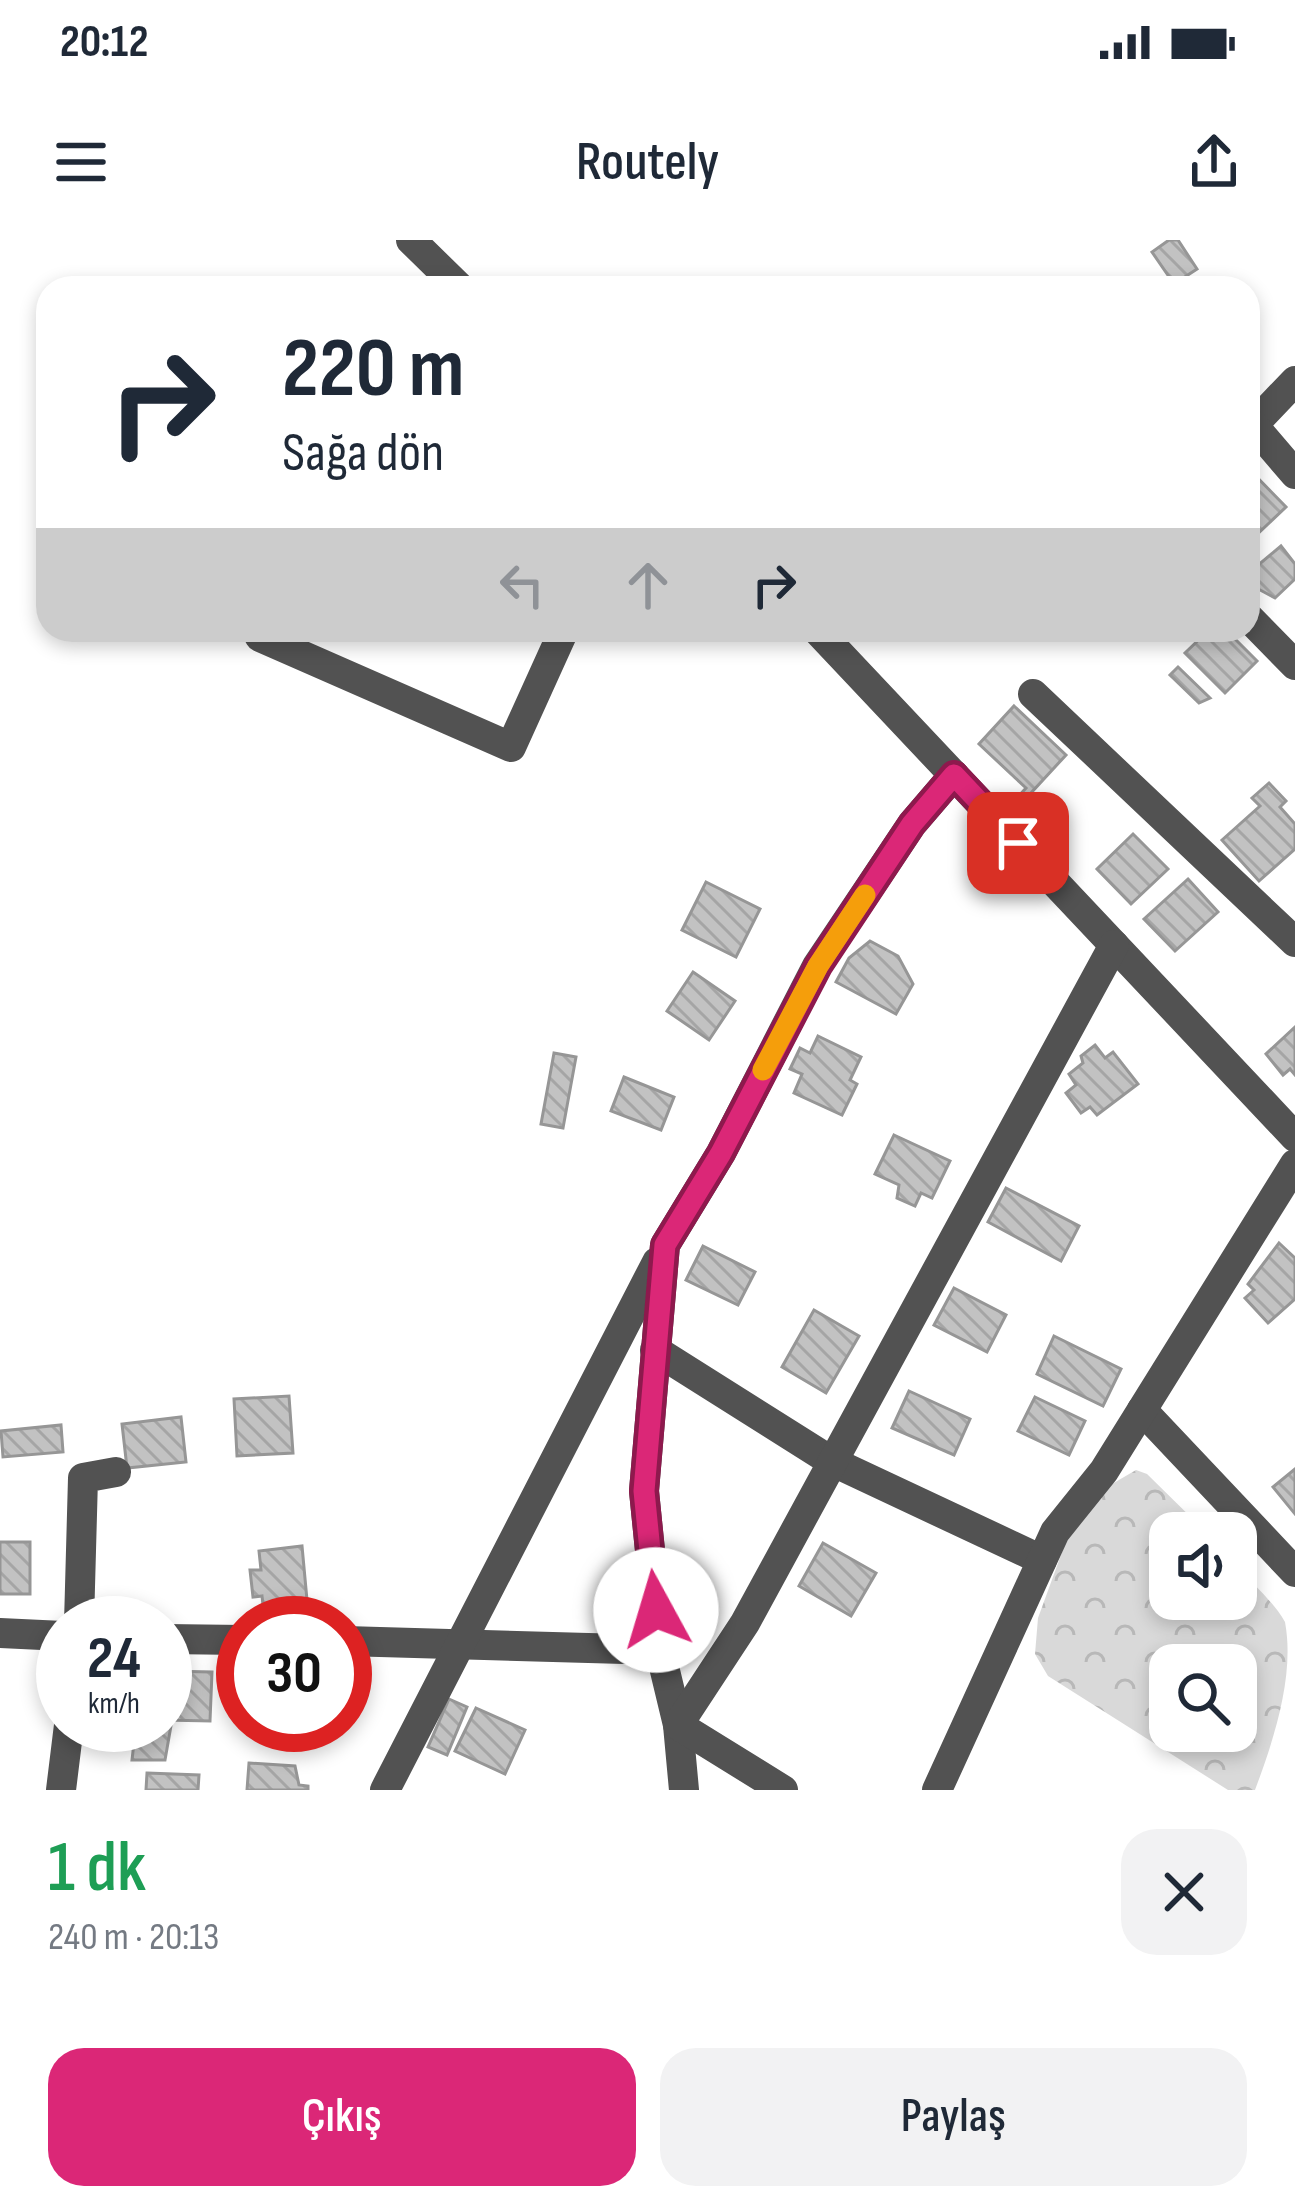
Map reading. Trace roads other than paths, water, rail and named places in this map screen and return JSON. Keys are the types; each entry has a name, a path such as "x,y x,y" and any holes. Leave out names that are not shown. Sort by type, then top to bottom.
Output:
{"street":[{"path":"411,240 448,276"},
{"path":"1260,415 1295,381"},
{"path":"1260,434 1295,474"},
{"path":"1260,629 1295,665"},
{"path":"271,642 511,747 559,642"},
{"path":"828,642 1295,1138"},
{"path":"1033,694 1295,942"},
{"path":"385,1790 665,1245 721,1153 818,966 912,824 954,775"},
{"path":"678,1725 745,1623 1114,945"},
{"path":"937,1790 1055,1532 1104,1471 1295,1164"},
{"path":"665,1245 644,1491 660,1650 678,1725 684,1790"},
{"path":"655,1350 831,1461 1042,1560"},
{"path":"1142,1410 1295,1572"},
{"path":"80,1596 83,1478 116,1472"},
{"path":"0,1633 36,1635"},
{"path":"372,1641 660,1650"},
{"path":"678,1725 782,1790"},
{"path":"61,1790 66,1752"}]}
